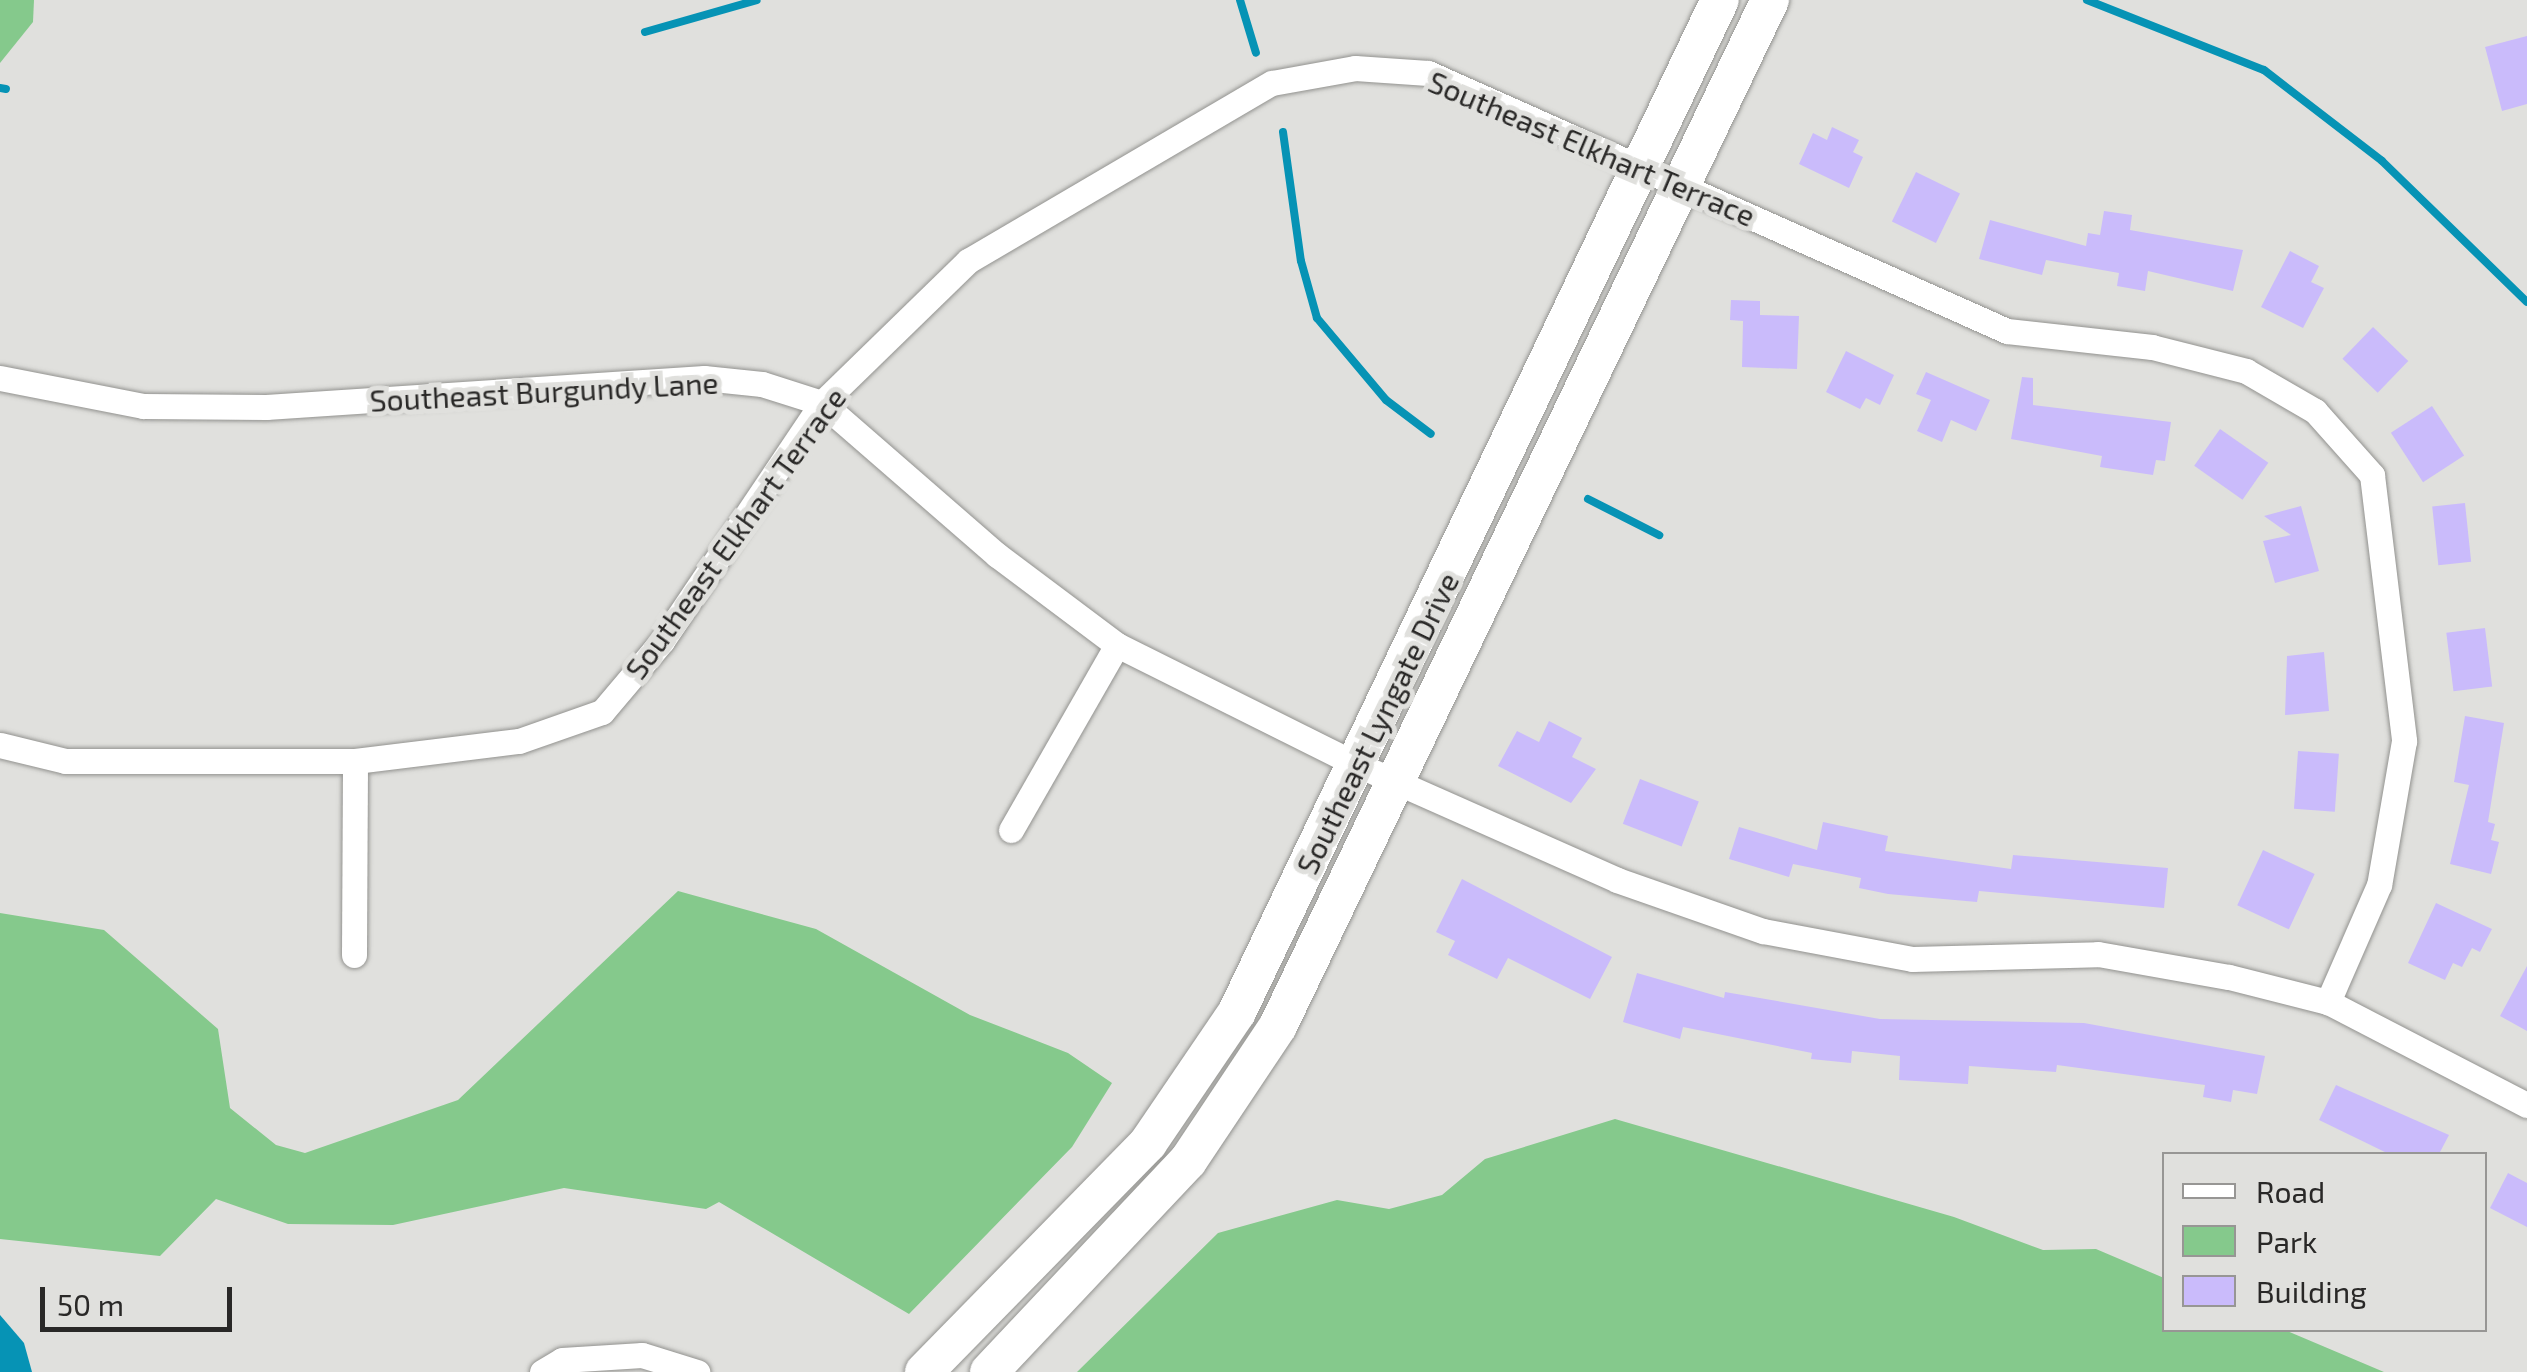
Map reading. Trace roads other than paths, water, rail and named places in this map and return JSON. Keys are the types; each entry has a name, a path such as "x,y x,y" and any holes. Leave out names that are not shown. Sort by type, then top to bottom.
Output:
{"street":[{"name":"Southeast Lyngate Drive","path":"924,1372 1148,1143 1237,1012 1644,167 1720,0"},
{"name":"Southeast Lyngate Drive","path":"989,1372 1188,1161 1278,1026 1770,0"},
{"name":"Southeast Elkhart Terrace","path":"0,745 65,761 355,762 519,741 602,712 662,640 822,403 968,260 1272,83 1355,68 1428,73 2007,331 2152,347 2246,372 2315,412 2372,475 2404,741 2379,885 2328,1002"},
{"name":"Southeast Burgundy Lane","path":"0,378 143,406 266,407 704,378 762,384 822,403 997,555 1117,645 1358,765 1617,880 1763,931 1912,959 2098,954 2328,1002 2527,1105"},
{"path":"1011,830 1117,645"},
{"path":"354,955 355,762"},
{"path":"542,1372 562,1360 642,1355 697,1372"}],"water":[{"path":"0,1315 24,1343 32,1372 0,1372"}],"waterway":[{"path":"645,32 757,0"},
{"path":"1240,0 1256,53"},
{"path":"2087,0 2264,70 2382,161 2527,302"},
{"path":"0,88 6,89"},
{"path":"1283,132 1301,261 1317,318 1386,400 1431,434"},
{"path":"1588,499 1659,535"}]}
